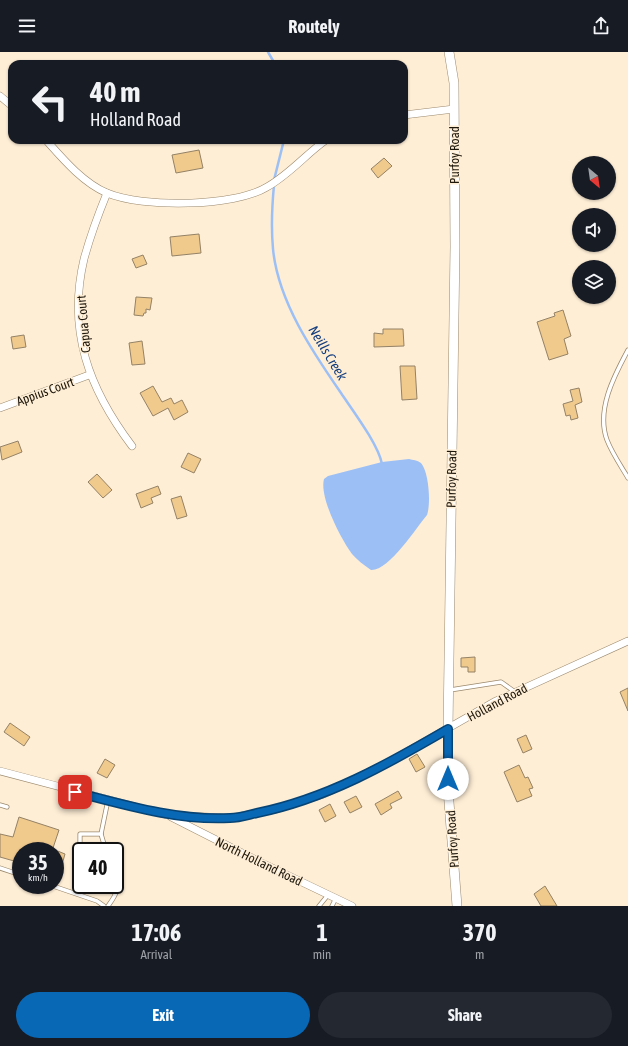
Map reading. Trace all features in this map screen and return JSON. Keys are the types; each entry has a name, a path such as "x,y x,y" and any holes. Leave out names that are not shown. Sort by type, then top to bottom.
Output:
{"street":[{"name":"Purfoy Road","path":"449,52 454,83 456,246 448,690 448,789 457,906"},
{"path":"0,96 8,103"},
{"path":"408,115 454,109"},
{"path":"50,144 74,171 107,193 138,201 178,203 219,201 241,198 266,188 287,174 321,144"},
{"name":"Capua Court","path":"107,193 84,260 79,292 82,346 89,375 114,423 132,446"},
{"name":"Appius Court","path":"0,408 89,375"},
{"name":"Holland Road","path":"0,771 167,815 231,818 277,809 324,794 389,762 515,692 628,641"},
{"name":"North Holland Road","path":"167,815 352,906"}],"lane":[{"path":"628,350 605,406 603,426 607,441 628,478"},
{"path":"448,690 501,682 515,692"},
{"path":"103,842 101,834 108,800"},
{"path":"0,805 7,807"},
{"path":"80,842 80,834 101,834"},
{"path":"0,868 12,872"},
{"path":"64,890 97,901 104,906"},
{"path":"108,906 116,894"},
{"path":"319,906 328,895"},
{"path":"332,906 336,898"}],"water":[{"path":"409,459 421,463 426,473 429,496 427,515 402,548 386,564 371,570 352,554 342,538 328,507 323,487 324,479 328,476 382,462"}],"building":[{"path":"199,150 203,168 176,173 172,155"},
{"path":"384,158 392,166 378,178 371,169"},
{"path":"199,234 201,253 172,256 170,237"},
{"path":"143,255 147,264 136,268 132,259"},
{"path":"136,297 152,298 150,310 146,309 146,313 144,313 143,316 134,315"},
{"path":"563,310 571,336 564,339 568,354 549,360 537,322 555,316 554,313"},
{"path":"383,329 403,329 404,346 374,347 374,333 383,334"},
{"path":"24,335 26,347 13,349 11,337"},
{"path":"142,341 145,364 132,365 129,343"},
{"path":"400,366 415,366 417,399 402,400"},
{"path":"153,386 162,402 171,398 174,404 182,400 188,412 174,420 168,408 153,416 140,393"},
{"path":"579,388 582,402 575,405 578,418 571,420 570,415 566,416 563,404 573,401 570,390"},
{"path":"18,441 22,452 2,460 0,447"},
{"path":"188,453 201,459 194,473 181,467"},
{"path":"97,474 112,490 103,498 88,482"},
{"path":"158,486 161,494 151,498 153,503 141,508 136,494"},
{"path":"181,496 187,516 177,519 171,499"},
{"path":"475,657 475,672 468,672 468,667 461,667 461,658"},
{"path":"628,688 628,711 620,692"},
{"path":"10,723 30,737 24,746 4,732"},
{"path":"526,735 532,749 523,753 517,739"},
{"path":"417,754 425,767 416,772 409,759"},
{"path":"105,759 115,765 107,778 97,773"},
{"path":"519,765 525,778 528,777 533,788 529,789 532,796 517,802 504,772"},
{"path":"398,791 402,798 390,804 392,808 381,815 375,804"},
{"path":"356,796 362,807 350,813 344,802"},
{"path":"330,804 336,816 325,822 319,810"},
{"path":"19,817 59,830 55,842 12,842 12,860 0,857 0,834 13,837"},
{"path":"545,886 557,906 541,906 534,894"}],"waterway":[{"name":"Neills Creek","path":"268,52 273,60"},
{"name":"Neills Creek","path":"274,180 283,144"},
{"name":"Neills Creek","path":"274,185 272,241 276,268 282,288 289,306 308,343 376,447 382,464"}],"route":[{"path":"75,792 167,815 231,818 277,809 324,794 389,762 448,729 448,779"}]}
